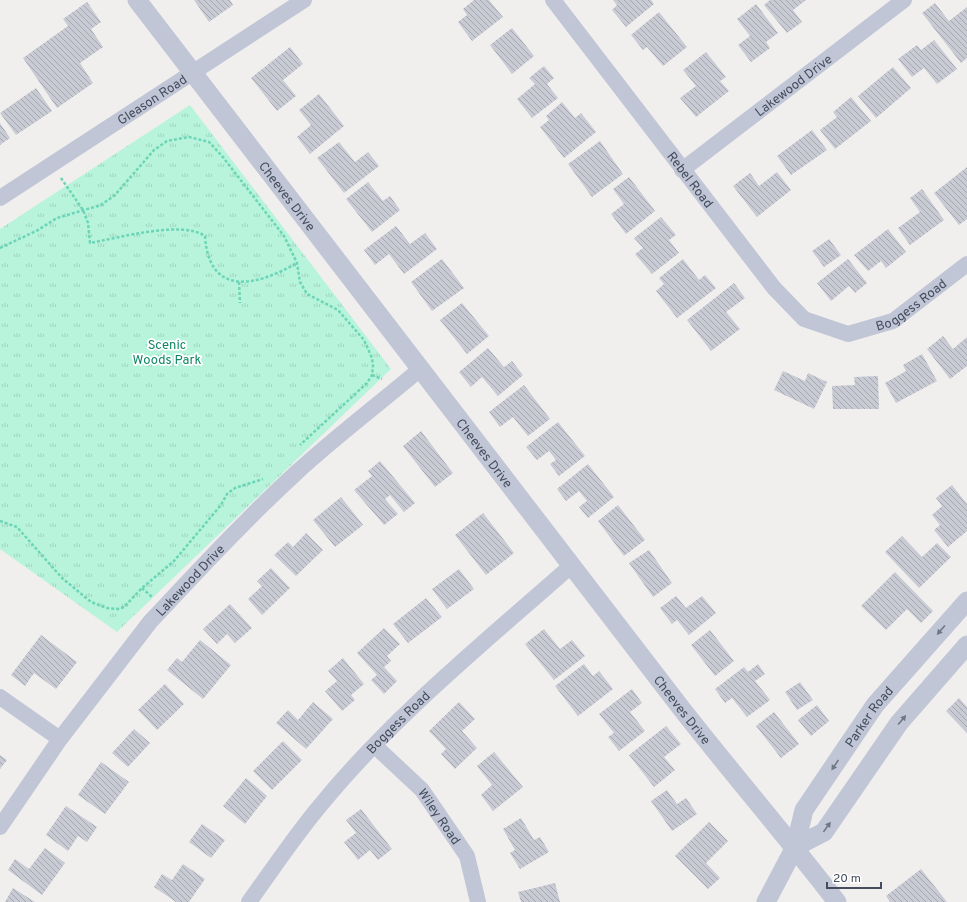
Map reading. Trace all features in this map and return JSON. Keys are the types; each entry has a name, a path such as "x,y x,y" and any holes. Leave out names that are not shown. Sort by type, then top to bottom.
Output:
{"street":[{"name":"Cheeves Drive","path":"137,0 191,73 419,370 572,565 681,708 736,778 795,847 837,902"},
{"name":"Gleason Road","path":"0,198 304,0"},
{"name":"Rebel Road","path":"553,0 774,288 804,319 848,334"},
{"name":"Lakewood Drive","path":"682,170 904,0"},
{"name":"Boggess Road","path":"848,334 893,321 967,264"},
{"name":"Lakewood Drive","path":"0,827 60,739 150,622 230,536 298,472 419,370"},
{"name":"Boggess Road","path":"249,902 319,807 375,746 467,656 572,565"},
{"name":"Parker Road","path":"766,902 795,847 804,810 875,705 967,601"},
{"name":"Parker Road","path":"795,847 824,832 899,723 967,645"},
{"path":"0,697 60,739"},
{"name":"Wiley Road","path":"375,746 422,790 467,856 478,902"}],"path":[{"path":"0,248 38,230 57,218 101,205 115,195 154,150 167,141 189,137 209,142 222,156 284,236 297,263 300,282 307,294 338,310 350,322 364,340 372,358 372,375 359,392 304,439 296,450"},
{"path":"52,164 83,210 88,223 90,243 175,229 198,231 205,236 209,261 215,270 223,277 239,282 255,281 279,273 297,263"},
{"path":"239,282 240,303"},
{"path":"0,521 17,527 62,578 91,602 107,608 118,609 124,607 142,588 174,561 221,505 227,494 235,488 253,484 266,477"}],"green space":[{"name":"Scenic Woods Park","path":"190,105 391,369 117,632 0,549 0,229"}],"building":[{"path":"194,0 230,0 233,5 209,22"},
{"path":"474,0 489,0 503,17 472,41 458,22 467,15 463,9"},
{"path":"613,0 651,0 654,4 626,27 612,10 617,5"},
{"path":"770,0 806,0 793,10 802,22 787,33 764,5"},
{"path":"87,2 101,22 91,29 103,47 80,63 93,83 57,108 23,58 68,26 63,19"},
{"path":"935,3 949,21 967,7 967,58 961,63 922,13"},
{"path":"756,4 778,33 766,42 770,48 751,62 738,45 750,36 737,19"},
{"path":"659,12 687,47 663,66 647,47 643,50 631,35"},
{"path":"512,28 534,56 512,74 490,45"},
{"path":"934,40 957,69 937,84 924,68 912,77 898,59 917,45 921,50"},
{"path":"290,47 303,64 283,80 296,96 277,111 251,78"},
{"path":"706,52 726,77 720,81 729,91 696,117 680,98 696,86 683,70"},
{"path":"544,66 554,78 547,84 558,98 532,118 517,99 535,84 529,78"},
{"path":"893,67 911,88 876,118 858,96"},
{"path":"36,88 52,111 16,135 0,113"},
{"path":"319,94 344,126 310,154 297,137 311,125 299,110"},
{"path":"851,97 871,121 835,149 820,130 837,117 833,112"},
{"path":"562,102 575,118 581,113 596,132 564,158 540,127 549,120 546,116"},
{"path":"0,123 10,138 0,145"},
{"path":"812,130 827,150 791,175 777,156"},
{"path":"600,141 623,174 592,197 568,164"},
{"path":"339,142 355,162 368,152 379,166 344,193 317,158"},
{"path":"967,167 967,219 959,225 934,193"},
{"path":"777,172 791,190 757,217 733,186 750,173 759,186"},
{"path":"629,177 655,211 626,234 611,214 624,204 613,189"},
{"path":"368,182 383,201 390,196 400,210 372,232 346,199"},
{"path":"922,189 944,220 910,245 898,228 920,212 910,198"},
{"path":"661,217 676,235 669,240 679,253 652,274 635,254 643,248 634,238"},
{"path":"396,226 410,244 425,233 437,249 404,274 389,254 375,265 364,250"},
{"path":"888,229 906,252 886,268 881,261 868,271 854,255"},
{"path":"829,239 841,255 824,267 812,251"},
{"path":"442,259 464,288 432,311 411,282"},
{"path":"683,259 699,280 705,275 716,288 677,318 656,291 664,284 659,278"},
{"path":"848,259 867,283 855,293 849,286 831,301 817,283"},
{"path":"734,283 745,298 726,312 740,329 711,351 687,320"},
{"path":"462,303 489,336 467,354 440,320"},
{"path":"943,336 953,349 967,337 967,366 950,379 927,349"},
{"path":"488,348 504,367 512,361 523,375 498,396 482,377 471,387 459,372"},
{"path":"922,354 937,381 896,403 885,383 906,371 903,365"},
{"path":"783,371 805,381 808,373 827,382 814,409 774,390"},
{"path":"878,376 879,409 833,409 832,386 855,385 854,377"},
{"path":"524,385 550,419 528,436 513,417 500,427 489,412"},
{"path":"558,422 585,456 559,476 550,464 556,460 549,451 537,460 526,447"},
{"path":"421,431 453,473 435,487 403,446"},
{"path":"380,461 415,503 404,512 390,495 385,499 398,514 384,525 354,490 372,476 368,471"},
{"path":"588,464 614,497 588,518 579,507 587,501 579,491 566,501 557,489"},
{"path":"952,485 967,504 967,531 948,547 934,530 940,525 932,515 942,506 936,498"},
{"path":"341,497 363,525 335,547 313,520"},
{"path":"618,505 645,540 624,556 598,521"},
{"path":"483,513 514,553 486,575 455,535"},
{"path":"306,533 323,550 296,576 274,555 288,542 293,547"},
{"path":"902,536 922,557 937,543 951,557 919,588 885,552"},
{"path":"649,550 672,583 653,597 629,563"},
{"path":"271,568 290,588 262,615 248,599 262,586 257,581"},
{"path":"459,569 474,589 447,609 432,589"},
{"path":"895,572 933,611 921,623 907,609 886,630 861,606"},
{"path":"676,596 686,608 702,596 716,613 689,635 677,620 672,624 660,608"},
{"path":"426,598 442,617 408,643 393,624"},
{"path":"230,604 252,628 235,643 227,634 217,644 203,629"},
{"path":"384,628 400,644 387,656 391,661 384,667 397,681 384,694 371,680 377,675 357,653"},
{"path":"544,629 560,649 572,640 585,656 554,680 525,644"},
{"path":"710,630 734,661 715,676 691,645"},
{"path":"41,635 77,662 56,689 34,673 25,686 11,675"},
{"path":"200,640 231,665 203,699 167,670 177,658 182,662"},
{"path":"343,658 364,684 351,695 355,700 342,711 325,691 337,681 328,671"},
{"path":"584,664 593,676 599,671 613,689 578,716 555,686"},
{"path":"758,664 765,674 755,681 770,700 747,717 732,698 725,703 715,689 744,667 748,672"},
{"path":"800,682 813,700 797,710 785,692"},
{"path":"165,684 184,704 157,730 138,710"},
{"path":"632,689 642,703 630,712 645,731 619,751 608,737 614,733 599,714"},
{"path":"959,698 967,707 967,733 946,711"},
{"path":"313,702 333,719 306,749 276,723 288,710 298,720"},
{"path":"459,702 475,719 462,731 477,748 455,769 441,754 446,749 429,731"},
{"path":"817,705 829,721 811,736 798,720"},
{"path":"774,712 799,744 781,758 756,726"},
{"path":"666,726 681,744 664,757 675,770 654,787 629,755"},
{"path":"134,729 150,743 128,767 112,753"},
{"path":"283,741 302,760 272,790 253,771"},
{"path":"494,752 523,787 493,811 481,795 492,785 477,766"},
{"path":"0,755 7,760 0,769"},
{"path":"101,762 129,782 105,814 78,795"},
{"path":"246,778 267,796 245,824 223,806"},
{"path":"667,790 677,804 686,798 697,814 672,831 651,801"},
{"path":"66,806 97,827 87,842 78,836 68,851 46,835"},
{"path":"361,809 392,849 378,860 370,850 358,860 344,842 356,833 346,820"},
{"path":"521,818 534,840 540,837 549,852 520,869 510,853 515,850 503,829"},
{"path":"709,822 728,841 706,863 720,878 708,889 675,856"},
{"path":"202,824 225,840 211,858 189,842"},
{"path":"45,848 65,863 42,895 8,870 15,859 29,869"},
{"path":"183,864 205,879 189,902 176,902 154,887 162,874 172,880"},
{"path":"921,869 947,902 890,902 886,896"},
{"path":"555,883 560,902 521,902 518,892"},
{"path":"13,888 35,902 5,902"}]}
